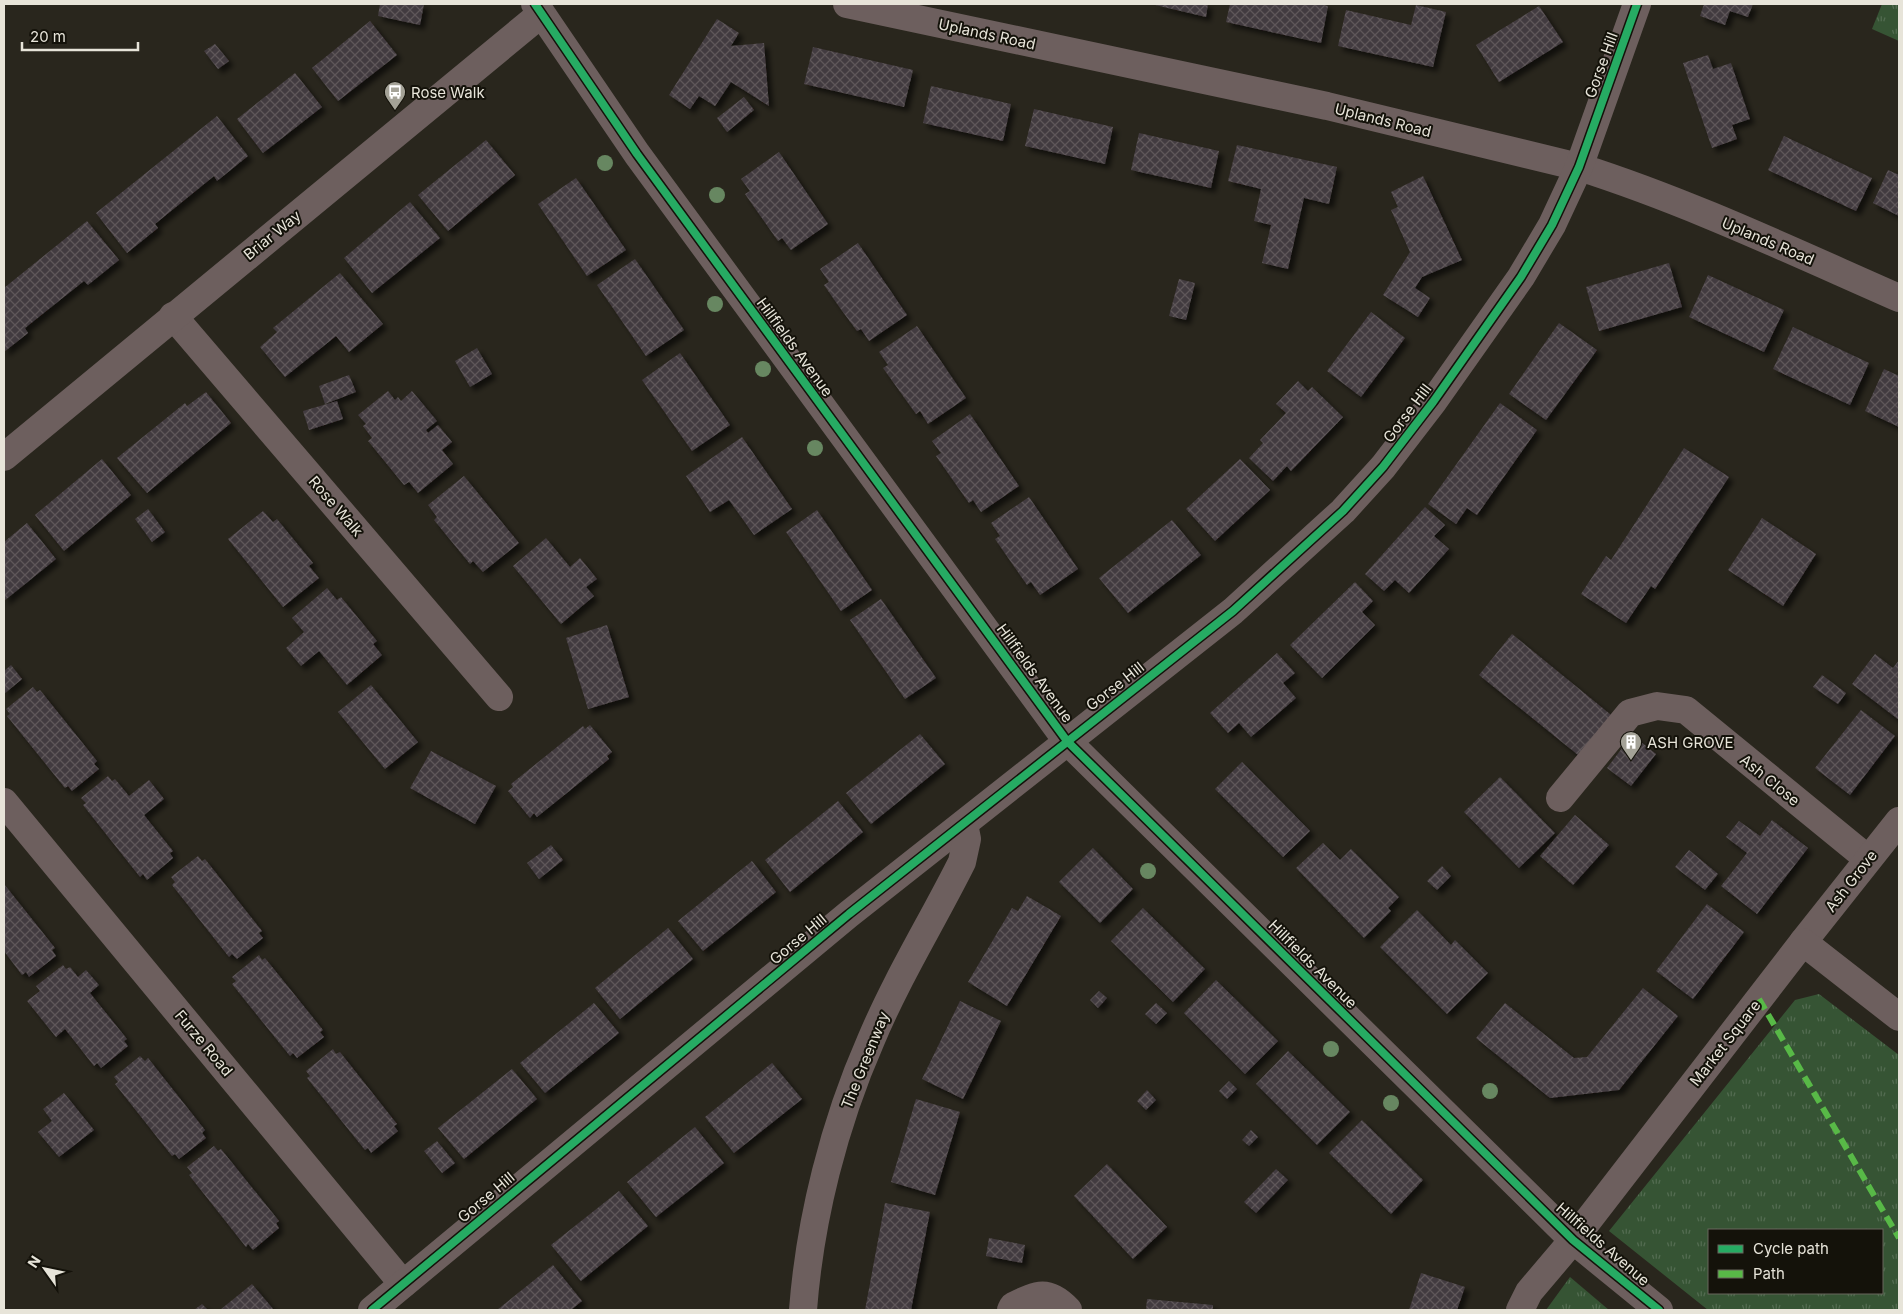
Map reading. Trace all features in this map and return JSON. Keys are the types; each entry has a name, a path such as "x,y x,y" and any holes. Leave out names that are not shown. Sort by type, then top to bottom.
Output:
{"street":[{"name":"Uplands Road","path":"847,4 1327,106 1579,167 1618,180 1751,233 1899,298"},
{"name":"Gorse Hill","path":"372,1310 849,914 1233,611 1343,511 1383,467 1433,402 1521,277 1556,218 1579,167 1637,4"},
{"name":"Briar Way","path":"4,457 538,9"},
{"name":"Hillfields Avenue","path":"538,9 637,154 1067,741 1573,1240 1659,1310"},
{"name":"Rose Walk","path":"173,316 499,697"},
{"name":"Ash Close","path":"1560,798 1630,713 1657,706 1686,710 1868,859"},
{"name":"Furze Road","path":"4,802 403,1284"},
{"name":"Ash Grove","path":"1803,942 1899,820"},
{"name":"The Greenway","path":"803,1310 806,1278 815,1225 831,1153 848,1099 870,1041 893,991 962,862 967,839 964,824"},
{"name":"Market Square","path":"1520,1310 1529,1292 1573,1240 1803,942"},
{"path":"1803,942 1899,1017"},
{"path":"1012,1310 1014,1306 1037,1294 1057,1298 1068,1310"}],"green space":[{"path":"1882,4 1899,4 1899,41 1872,29"},
{"path":"1819,994 1899,1055 1899,1310 1708,1310 1609,1231 1795,1000"},
{"path":"1570,1277 1609,1310 1546,1310"}],"building":[{"path":"380,4 424,4 420,25 378,16"},
{"path":"1151,4 1208,4 1206,17"},
{"path":"1230,4 1319,4 1328,6 1321,43 1226,22"},
{"path":"1704,4 1753,4 1748,17 1730,11 1725,25 1700,16"},
{"path":"1416,5 1446,12 1433,67 1338,46 1346,10 1411,25"},
{"path":"1539,6 1563,42 1499,82 1476,45"},
{"path":"717,19 739,33 731,46 764,43 769,106 731,82 715,106 699,96 690,109 669,95"},
{"path":"370,21 397,55 338,101 312,68"},
{"path":"215,44 229,61 218,69 204,51"},
{"path":"813,47 913,70 904,107 804,84"},
{"path":"1708,55 1713,69 1731,63 1750,119 1732,125 1737,139 1712,148 1683,63"},
{"path":"295,73 322,107 263,153 237,119"},
{"path":"931,86 1011,104 1003,141 923,123"},
{"path":"744,97 754,110 727,132 717,118"},
{"path":"1034,109 1113,127 1105,164 1025,146"},
{"path":"217,116 248,156 217,181 214,176 155,224 158,228 127,253 96,213"},
{"path":"1139,133 1219,151 1211,188 1131,170"},
{"path":"1784,136 1872,178 1856,211 1768,170"},
{"path":"486,140 515,175 448,231 418,195"},
{"path":"1237,145 1337,167 1329,204 1304,198 1288,269 1262,263 1271,225 1254,221 1261,189 1228,181"},
{"path":"779,152 828,224 791,250 782,238 778,241 745,194 750,191 741,179"},
{"path":"1888,170 1899,175 1899,216 1873,203"},
{"path":"1423,176 1462,260 1422,277 1415,288 1430,298 1418,317 1383,295 1410,252 1391,210 1398,207 1391,192"},
{"path":"576,178 626,250 587,276 538,204"},
{"path":"410,202 440,238 372,293 344,258"},
{"path":"87,221 119,260 88,285 84,281 25,328 28,333 4,352 4,288"},
{"path":"858,243 907,315 869,341 861,329 857,331 824,285 829,282 820,269"},
{"path":"635,259 684,330 646,356 597,285"},
{"path":"1669,263 1682,307 1599,331 1586,287"},
{"path":"340,273 383,324 349,352 336,336 285,377 260,347 277,332 273,328"},
{"path":"1708,275 1784,310 1764,352 1689,317"},
{"path":"1179,279 1195,283 1186,320 1169,316"},
{"path":"1371,312 1405,338 1361,397 1327,371"},
{"path":"1559,323 1597,350 1546,420 1509,394"},
{"path":"917,326 966,398 928,424 920,411 916,414 883,368 888,365 879,352"},
{"path":"1793,327 1869,363 1850,405 1773,369"},
{"path":"477,348 492,374 470,387 455,361"},
{"path":"680,353 730,425 692,451 642,380"},
{"path":"1884,369 1899,376 1899,427 1865,411"},
{"path":"349,375 356,392 325,404 319,386"},
{"path":"1298,381 1308,391 1312,387 1343,417 1291,471 1287,466 1273,481 1249,458 1263,443 1260,440 1286,413 1276,404"},
{"path":"388,391 395,400 398,397 401,401 412,391 437,421 426,430 428,433 438,425 452,442 442,450 453,464 418,493 409,482 404,485 368,441 372,438 363,426 366,424 358,415"},
{"path":"206,392 231,423 147,493 117,458 185,403 187,406"},
{"path":"337,401 343,419 309,430 303,411"},
{"path":"1500,403 1537,430 1477,515 1467,508 1456,524 1428,504"},
{"path":"970,414 1019,486 981,512 973,500 969,503 936,456 941,453 932,441"},
{"path":"742,437 792,509 754,535 729,500 710,512 686,476"},
{"path":"1684,448 1729,477 1655,589 1651,586 1626,623 1581,594 1606,556 1611,560"},
{"path":"102,459 131,495 64,551 35,515"},
{"path":"1240,459 1270,490 1215,541 1186,509"},
{"path":"464,476 519,543 483,572 473,561 470,564 434,520 437,517 428,505"},
{"path":"1029,497 1078,569 1040,595 1031,582 1027,585 995,539 1000,536 991,523"},
{"path":"1425,507 1445,525 1434,536 1449,549 1409,593 1395,580 1384,591 1365,574"},
{"path":"148,509 165,532 152,542 135,519"},
{"path":"817,510 872,590 841,611 786,532"},
{"path":"263,511 273,522 277,519 313,563 309,566 319,578 283,607 228,539"},
{"path":"1762,518 1816,554 1783,606 1728,570"},
{"path":"1172,520 1201,555 1128,613 1099,578"},
{"path":"27,523 56,559 4,601 4,542"},
{"path":"546,538 570,567 580,558 597,579 586,587 594,596 561,624 513,566"},
{"path":"1355,582 1373,601 1362,612 1375,625 1322,678 1290,645"},
{"path":"327,588 337,600 341,597 377,641 373,644 382,655 347,685 319,651 301,666 286,648 304,632 292,618"},
{"path":"881,599 936,678 905,699 850,620"},
{"path":"607,625 629,697 588,709 566,638"},
{"path":"1512,634 1616,719 1583,759 1479,675"},
{"path":"1277,653 1295,673 1283,683 1296,698 1251,737 1239,723 1228,733 1210,713"},
{"path":"1875,654 1893,668 1899,660 1899,720 1852,684"},
{"path":"11,665 22,679 4,694 4,671"},
{"path":"1822,675 1846,693 1838,704 1813,687"},
{"path":"371,685 418,742 385,769 338,712"},
{"path":"33,687 37,692 40,690 97,761 94,764 99,769 72,791 68,786 65,788 7,716 10,714 6,709"},
{"path":"1861,710 1895,736 1850,795 1815,768"},
{"path":"590,725 612,752 607,756 609,759 537,817 534,813 530,818 508,791 513,787 511,784 583,726 585,729"},
{"path":"920,734 945,764 871,824 846,793"},
{"name":"ASH GROVE","path":"1632,735 1656,754 1631,786 1607,768"},
{"path":"431,751 496,786 475,824 410,788"},
{"path":"1242,762 1310,831 1283,857 1215,789"},
{"path":"108,776 112,781 115,779 129,796 149,780 164,799 144,815 173,851 170,853 173,858 147,880 143,874 140,877 83,805 86,803 81,798"},
{"path":"1500,777 1555,833 1519,868 1464,812"},
{"path":"838,801 863,832 790,892 765,860"},
{"path":"1575,815 1609,845 1573,885 1540,856"},
{"path":"1772,820 1808,848 1757,914 1721,886 1747,853 1726,837 1739,821 1760,836"},
{"path":"1323,843 1340,860 1351,849 1399,897 1388,908 1391,911 1364,938 1296,868"},
{"path":"551,845 563,860 539,879 527,863"},
{"path":"1093,848 1133,889 1100,923 1059,882"},
{"path":"1689,850 1718,874 1705,890 1675,867"},
{"path":"198,856 202,861 205,859 262,931 259,933 263,938 237,959 232,954 229,957 172,885 175,882 171,877"},
{"path":"752,861 776,892 703,951 678,921"},
{"path":"1442,866 1451,876 1437,890 1427,881"},
{"path":"4,884 55,948 52,950 56,956 29,977 26,972 22,975 4,951"},
{"path":"1027,896 1061,916 1007,1006 968,982 1012,908 1018,911"},
{"path":"1707,904 1744,932 1693,999 1656,971"},
{"path":"1143,908 1205,969 1173,1002 1111,941"},
{"path":"1417,910 1451,945 1455,940 1488,973 1447,1014 1380,947"},
{"path":"668,928 693,959 620,1019 595,988"},
{"path":"259,955 262,960 265,958 323,1030 320,1032 324,1037 297,1058 293,1053 290,1056 232,984 236,981 232,977"},
{"path":"63,965 66,969 70,967 78,977 86,970 99,985 90,993 127,1039 124,1041 128,1046 101,1068 97,1063 94,1066 65,1029 56,1037 27,1001 40,991 36,986"},
{"path":"1216,980 1278,1041 1245,1074 1184,1013"},
{"path":"1643,988 1678,1016 1619,1090 1550,1098 1476,1038 1505,1003 1574,1058 1587,1057"},
{"path":"1099,991 1107,998 1098,1008 1090,1000"},
{"path":"960,1001 1001,1021 963,1099 922,1079"},
{"path":"594,1003 619,1033 545,1093 520,1063"},
{"path":"1156,1003 1167,1013 1156,1024 1145,1014"},
{"path":"333,1049 336,1054 340,1052 397,1124 394,1126 398,1131 371,1153 368,1148 365,1150 307,1078 310,1076 306,1071"},
{"path":"1288,1051 1350,1112 1317,1145 1256,1084"},
{"path":"140,1056 145,1061 148,1058 205,1130 202,1133 206,1138 179,1159 175,1154 172,1156 115,1084 118,1082 114,1077"},
{"path":"772,1063 802,1099 734,1153 705,1117"},
{"path":"512,1069 537,1099 464,1159 438,1128"},
{"path":"1229,1081 1237,1089 1227,1099 1219,1091"},
{"path":"1147,1090 1156,1100 1146,1110 1137,1101"},
{"path":"64,1093 94,1130 59,1157 38,1132 52,1121 43,1109"},
{"path":"916,1099 960,1112 935,1195 891,1182"},
{"path":"1362,1120 1423,1180 1391,1214 1329,1153"},
{"path":"695,1127 724,1163 656,1217 627,1182"},
{"path":"1251,1130 1258,1137 1249,1146 1242,1140"},
{"path":"437,1141 455,1163 442,1173 424,1151"},
{"path":"214,1146 218,1151 221,1149 279,1221 276,1223 279,1228 253,1250 248,1244 246,1247 189,1175 192,1173 187,1167"},
{"path":"1107,1164 1167,1227 1133,1259 1074,1196"},
{"path":"1276,1169 1288,1180 1256,1213 1244,1202"},
{"path":"619,1191 648,1226 581,1281 551,1245"},
{"path":"885,1203 930,1212 911,1310 865,1310"},
{"path":"989,1238 1025,1245 1022,1263 986,1256"},
{"path":"553,1265 582,1301 571,1310 497,1310"},
{"path":"1421,1273 1465,1287 1457,1310 1409,1310"},
{"path":"252,1284 274,1310 220,1310"},
{"path":"1147,1299 1213,1305 1213,1310 1146,1310"},
{"path":"202,1304 208,1310 194,1310"}],"marked path":[{"path":"1759,999 1899,1238"}],"cycle path":[{"path":"535,4 637,154 1067,741 1573,1240 1659,1310"},
{"path":"372,1310 849,914 1233,611 1343,511 1383,467 1433,402 1521,277 1552,225 1579,167 1637,4"}],"place":[{"name":"Rose Walk","path":"395,111"},
{"name":"ASH GROVE","path":"1631,761"}]}
